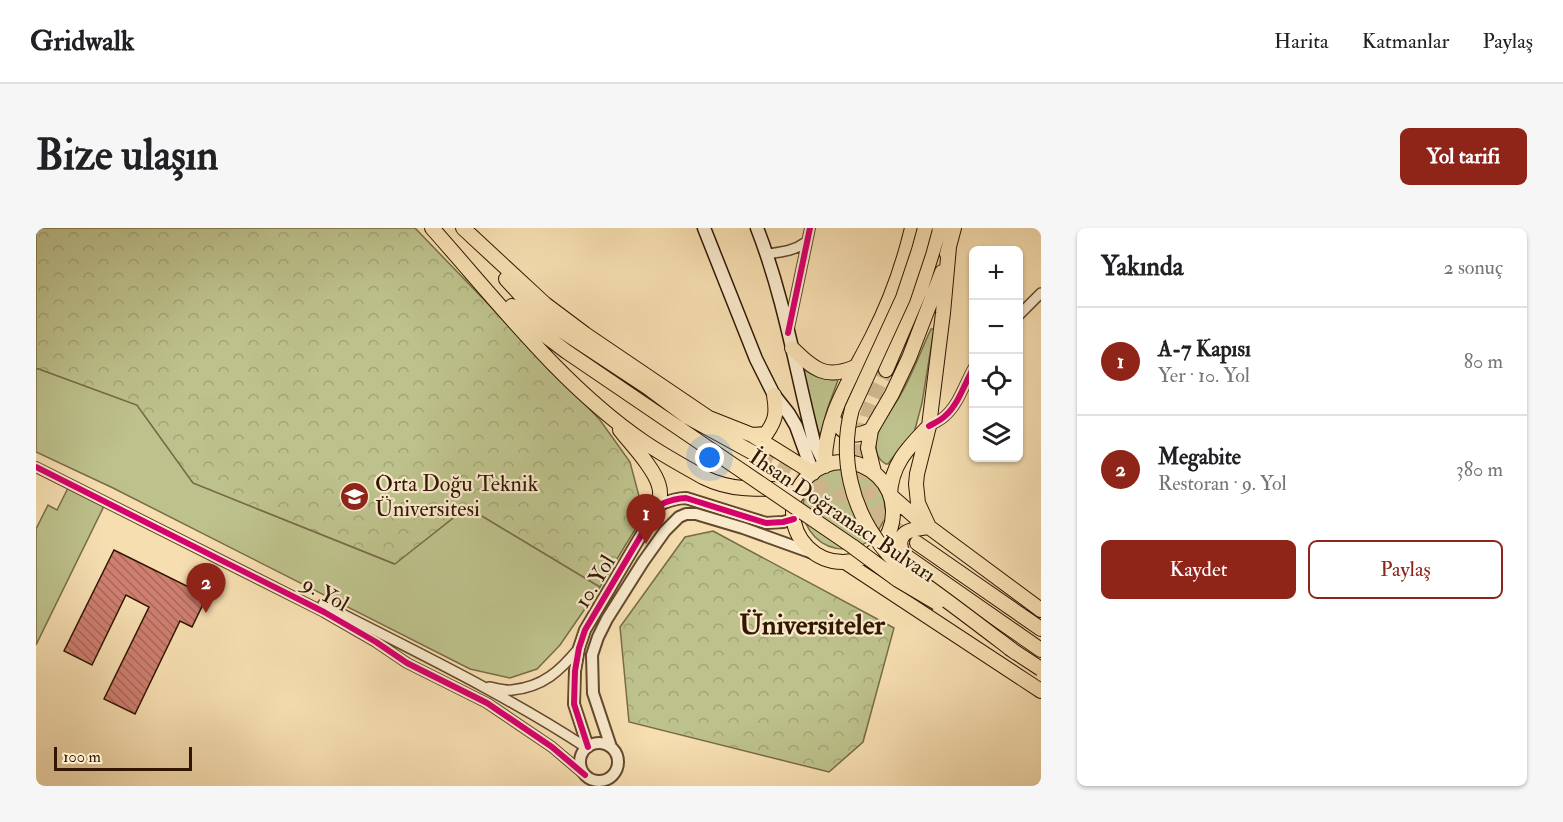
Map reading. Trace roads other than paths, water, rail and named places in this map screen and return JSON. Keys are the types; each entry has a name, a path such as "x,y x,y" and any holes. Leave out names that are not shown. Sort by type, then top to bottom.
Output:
{"main road":[{"path":"433,228 569,379 644,442 706,478 742,488 782,489 797,495"},
{"name":"İhsan Doğramacı Bulvarı","path":"433,228 520,314 547,337 898,580 1041,669"},
{"path":"461,228 545,304 708,418 752,435 819,469"},
{"name":"İhsan Doğramacı Bulvarı","path":"461,228 526,301 556,327 647,387 686,416 759,456"},
{"path":"704,228 756,359 774,395 789,414 819,469"},
{"path":"757,228 767,254 792,348 819,469"},
{"path":"819,469 843,390 894,288 912,228"},
{"path":"925,228 903,298 852,409 846,446 850,480 856,501 866,522 892,558 1016,653"},
{"path":"886,370 921,288 940,228"},
{"path":"873,472 868,448 871,430 909,358 930,306 954,228"},
{"path":"929,527 918,503 916,484 929,426 949,247"},
{"path":"792,348 811,365 826,373 840,373 855,367"},
{"path":"752,435 765,434 774,423 776,408 774,395"},
{"path":"608,414 653,472 659,483 659,506"},
{"path":"833,419 849,435 859,435 871,430"},
{"path":"929,426 900,459 893,472 890,483 890,495 893,513 892,523 884,540 871,553 845,562 831,560 809,549 802,540 794,519 794,503 806,479 819,469 839,462 853,463 873,472 890,495 929,527 1041,610"},
{"path":"903,554 900,541 905,532 929,527"},
{"name":"İhsan Doğramacı Bulvarı","path":"917,543 1041,629"},
{"name":"İhsan Doğramacı Bulvarı","path":"871,553 884,551 903,554 1041,650"},
{"path":"845,562 1041,691"}],"street":[{"path":"788,333 810,228"},
{"path":"767,254 787,251 806,242"},
{"path":"1023,311 1041,293"},
{"path":"929,426 948,414 969,377"},
{"name":"9. Yol","path":"36,461 482,686 588,747"},
{"name":"9. Yol","path":"36,467 324,612 407,663 487,703 552,747 590,780"},
{"path":"659,506 677,498 686,498 766,523 794,519"},
{"name":"10. Yol","path":"659,506 585,630 579,648 575,671 574,704 588,747 580,764 590,780 613,781 618,761 610,747 593,693 592,655 607,620 664,531 680,517 686,514 696,514 818,555"},
{"path":"649,524 664,531"},
{"path":"630,556 643,562"},
{"name":"9. Yol","path":"482,686 510,691 531,686 548,679 563,667 579,648"},
{"path":"588,747 600,743 610,747"}],"tunnel":[{"path":"881,518 866,483 861,449 869,409 886,370"},
{"path":"759,456 797,477 851,500 913,540"}],"place":[{"name":"Orta Doğu Teknik Üniversitesi","path":"354,496"},
{"name":"A-7 Kapısı","path":"646,544"},
{"name":"Megabite","path":"206,613"}],"district":[{"name":"Üniversiteler","path":"812,624"}]}
